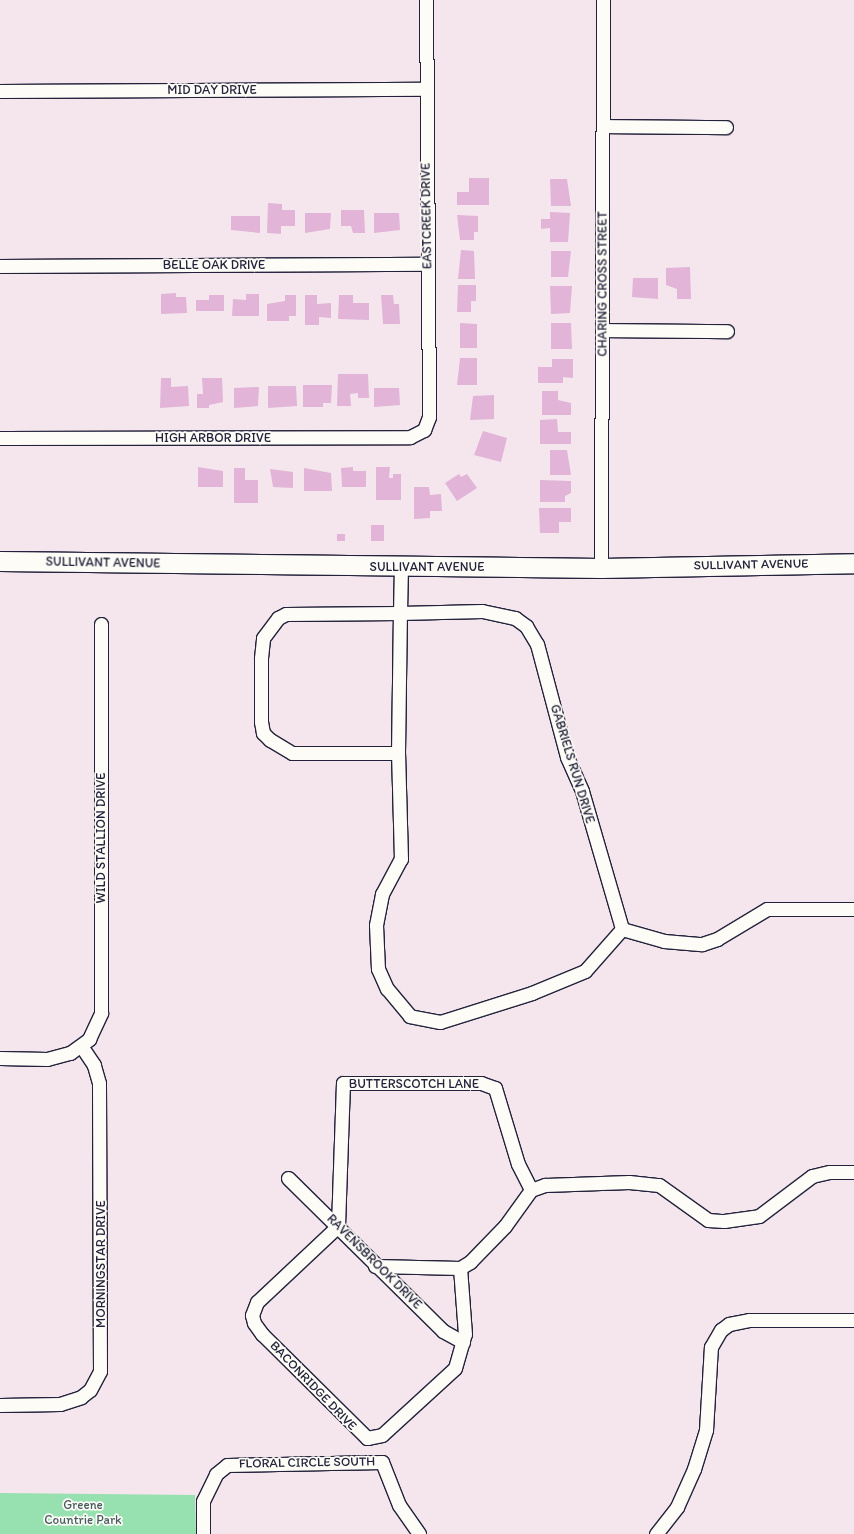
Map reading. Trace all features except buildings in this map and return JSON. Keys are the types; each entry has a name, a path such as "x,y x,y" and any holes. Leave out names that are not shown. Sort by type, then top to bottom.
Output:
{"street":[{"name":"EASTCREEK DRIVE","path":"424,430 429,417 428,264 424,89 426,0"},
{"name":"CHARING CROSS STREET","path":"601,568 603,0"},
{"name":"MID DAY DRIVE","path":"0,91 424,89"},
{"path":"603,126 726,127"},
{"name":"BELLE OAK DRIVE","path":"0,266 428,264"},
{"path":"603,330 727,331"},
{"name":"HIGH ARBOR DRIVE","path":"0,438 410,437 424,430"},
{"name":"SULLIVANT AVENUE","path":"0,561 401,567 601,568 854,563"},
{"path":"401,567 398,754 401,859 382,894 376,925 378,969 387,989 410,1016 427,1022 440,1022 532,993 585,971 622,929 664,941 702,944 717,939 767,909 854,909"},
{"name":"GABRIELS RUN DRIVE","path":"398,754 292,753 279,748 263,732 261,722 261,658 264,638 270,626 286,614 482,611 515,618 526,626 537,644 567,757 582,791 622,929"},
{"name":"WILD STALLION DRIVE","path":"81,1046 95,1028 101,1013 102,995 101,624"},
{"path":"0,1058 47,1059 70,1053 81,1046"},
{"name":"MORNINGSTAR DRIVE","path":"0,1405 60,1404 81,1398 90,1390 100,1371 99,1083 94,1065 81,1046"},
{"name":"BUTTERSCOTCH LANE","path":"338,1226 343,1083 481,1083 495,1088 518,1164 531,1190"},
{"path":"375,1266 460,1268 470,1262 505,1226 531,1190 545,1185 644,1182 673,1192 708,1220 739,1220 771,1210 812,1176 830,1172 854,1172"},
{"name":"RAVENSBROOK DRIVE","path":"288,1178 338,1226 375,1266 443,1331 463,1342"},
{"name":"BACONRIDGE DRIVE","path":"338,1226 257,1302 252,1315 254,1323 262,1334 360,1434 375,1439 386,1431 455,1368 463,1342 464,1322 460,1268"},
{"path":"656,1534 677,1507 694,1469 706,1430 711,1347 721,1330 730,1324 749,1320 854,1320"},
{"name":"FLORAL CIRCLE SOUTH","path":"203,1534 203,1501 216,1474 227,1465 382,1462 399,1505 419,1534"}],"green space":[{"name":"Greene Countrie Park","path":"0,1493 195,1495 196,1534 0,1534"}]}
